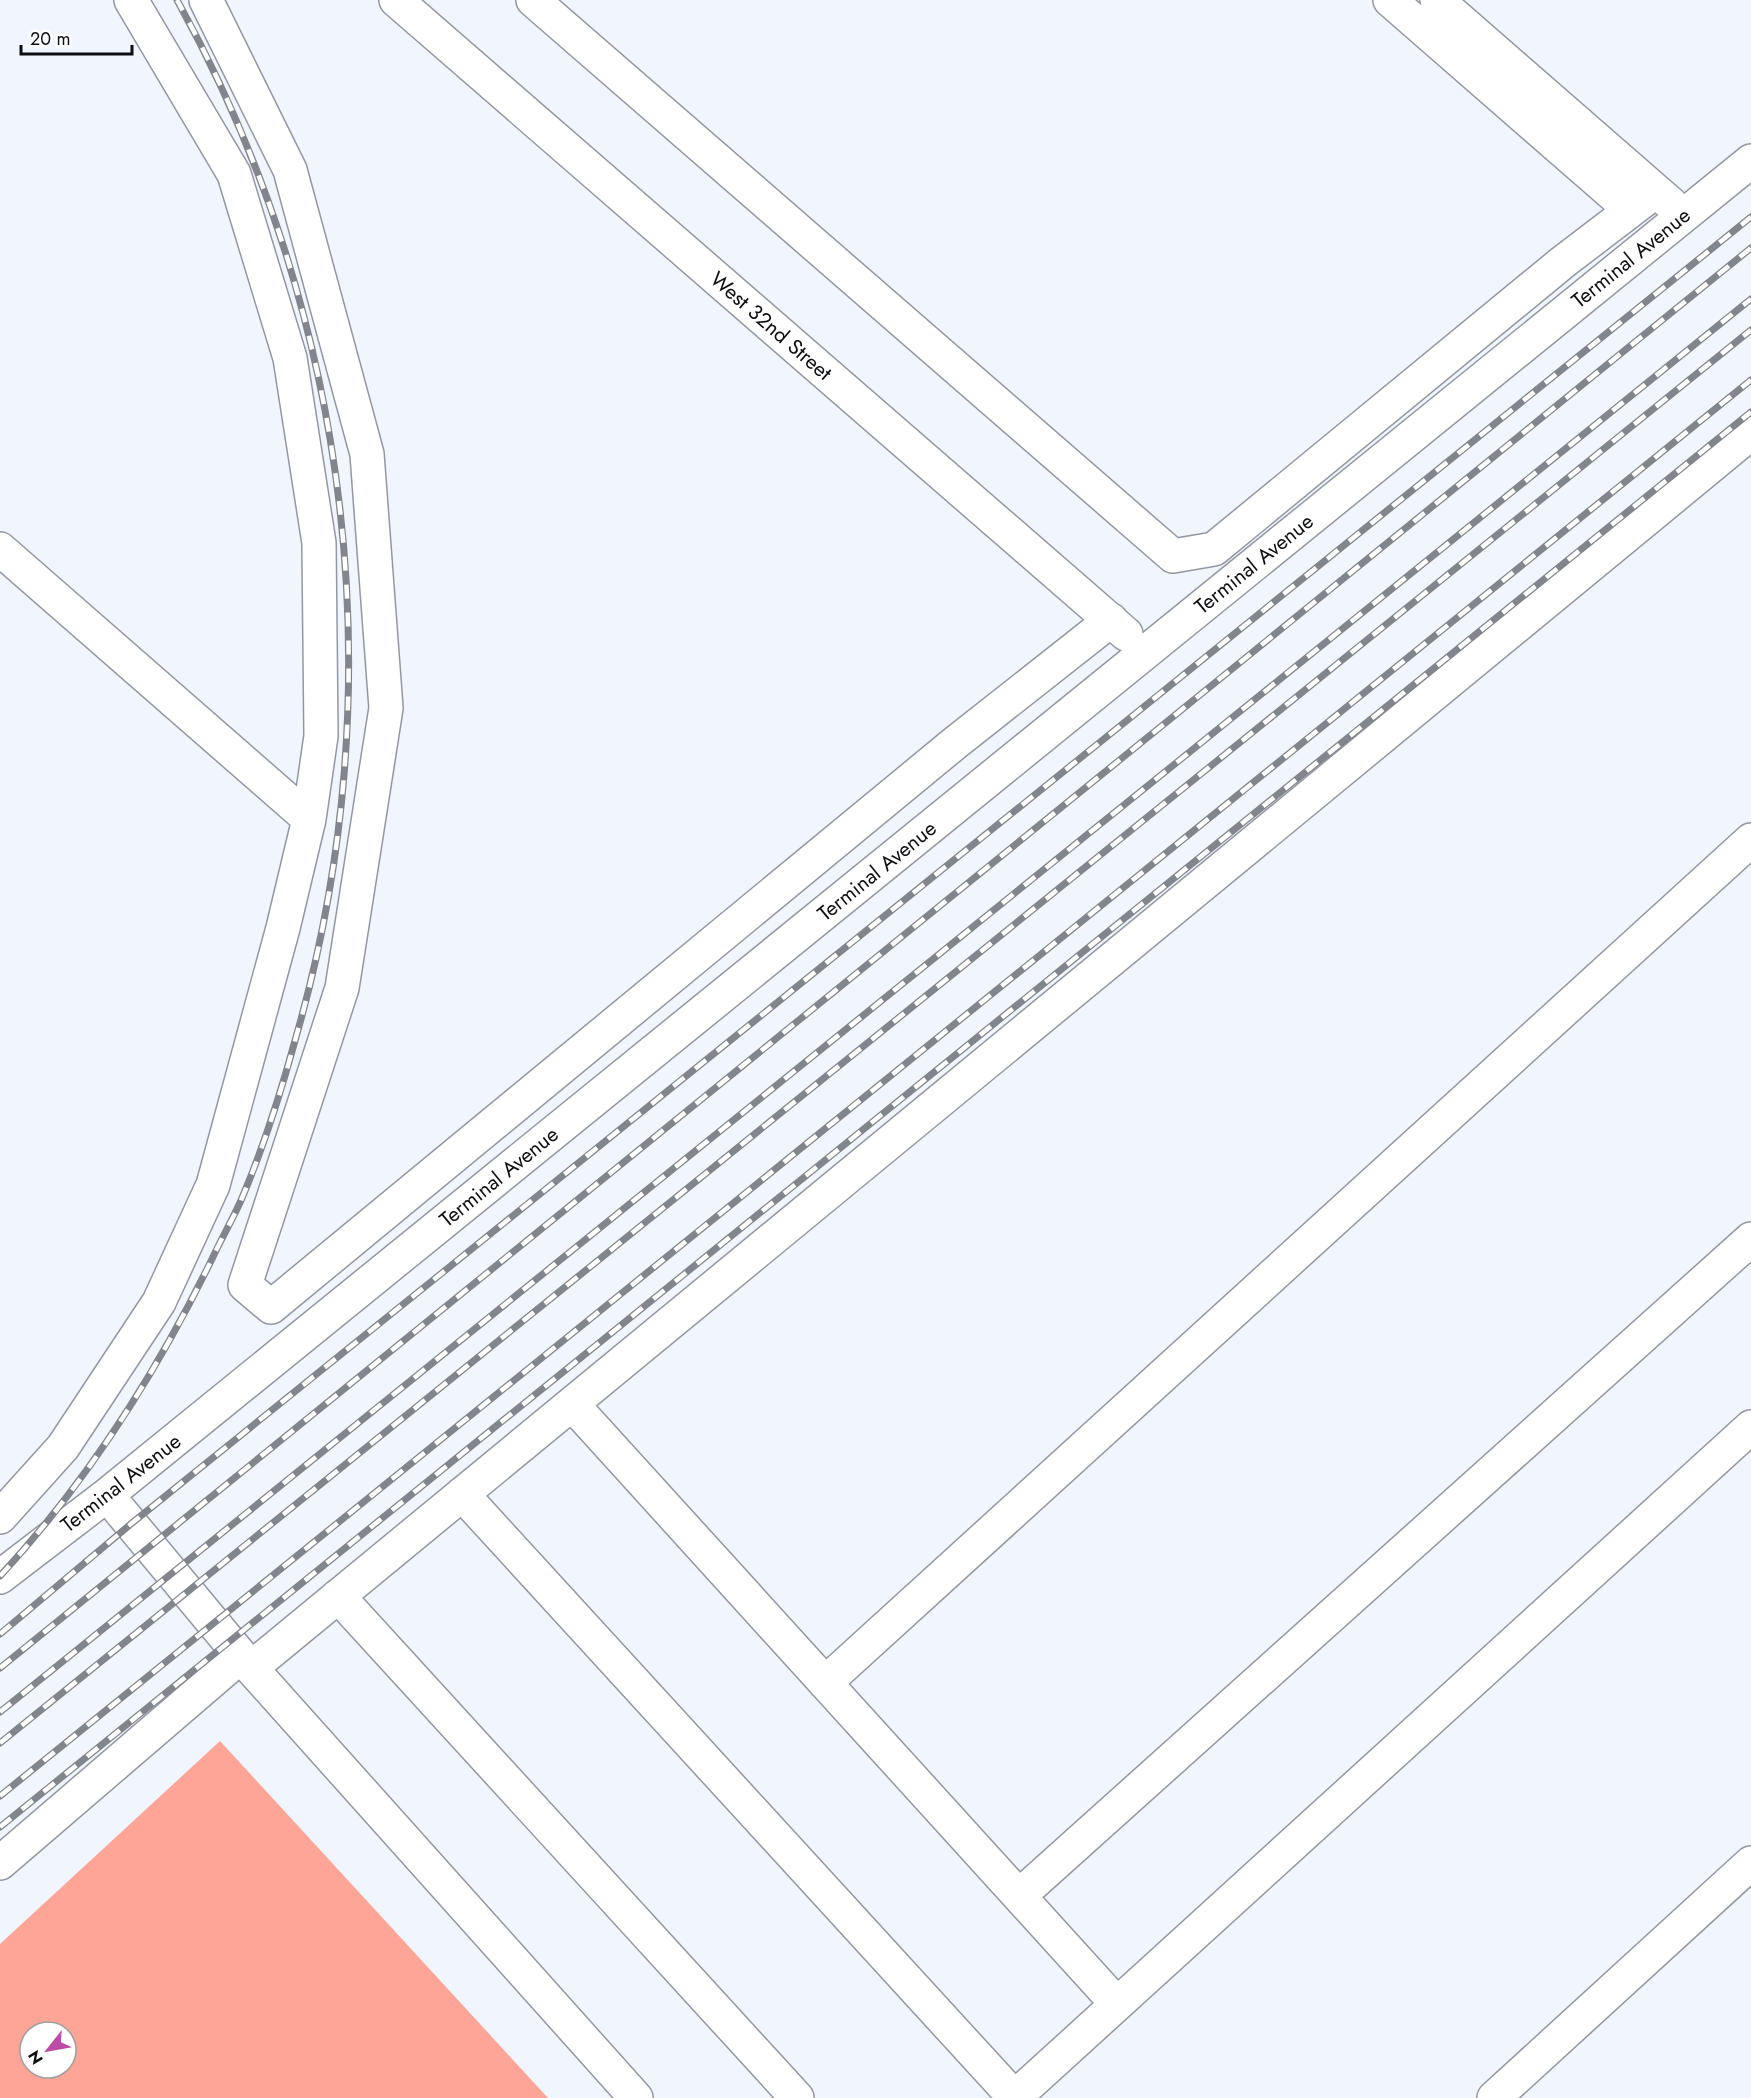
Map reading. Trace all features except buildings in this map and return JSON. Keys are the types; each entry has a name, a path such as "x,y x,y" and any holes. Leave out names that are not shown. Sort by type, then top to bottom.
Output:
{"street":[{"path":"0,1517 63,1447 159,1302 213,1185 283,928 309,819 321,736 319,543 290,358 234,174 131,0"},
{"path":"206,0 290,171 368,454 386,708 342,988 245,1285 271,1307 956,743 1111,620"},
{"name":"West 32nd Street","path":"396,0 1146,652"},
{"path":"533,0 1173,556 1214,549 1545,276 1643,201"},
{"path":"1390,0 1643,201 1684,215"},
{"path":"1437,0 1643,201"},
{"name":"Terminal Avenue","path":"0,1577 107,1495 1751,161"},
{"path":"0,1863 246,1662 338,1596 1751,433"},
{"path":"0,549 309,819"},
{"path":"825,1683 1751,840"},
{"path":"1019,1896 1751,1239"},
{"path":"572,1404 1117,2004"},
{"path":"462,1494 1014,2098 1751,1427"},
{"path":"107,1495 246,1662 636,2098"},
{"path":"338,1596 797,2098"},
{"path":"1494,2098 1751,1863"}],"railway":[{"path":"0,1576 62,1503 118,1425 190,1302 242,1198 272,1119 296,1037 327,905 344,773 348,639 340,506 318,375 283,246 236,121 177,0"},
{"path":"0,1634 132,1523 1751,217"},
{"path":"0,1668 1751,248"},
{"path":"0,1712 1751,299"},
{"path":"0,1743 1751,330"},
{"path":"0,1796 1751,380"},
{"path":"0,1827 1751,412"}]}
